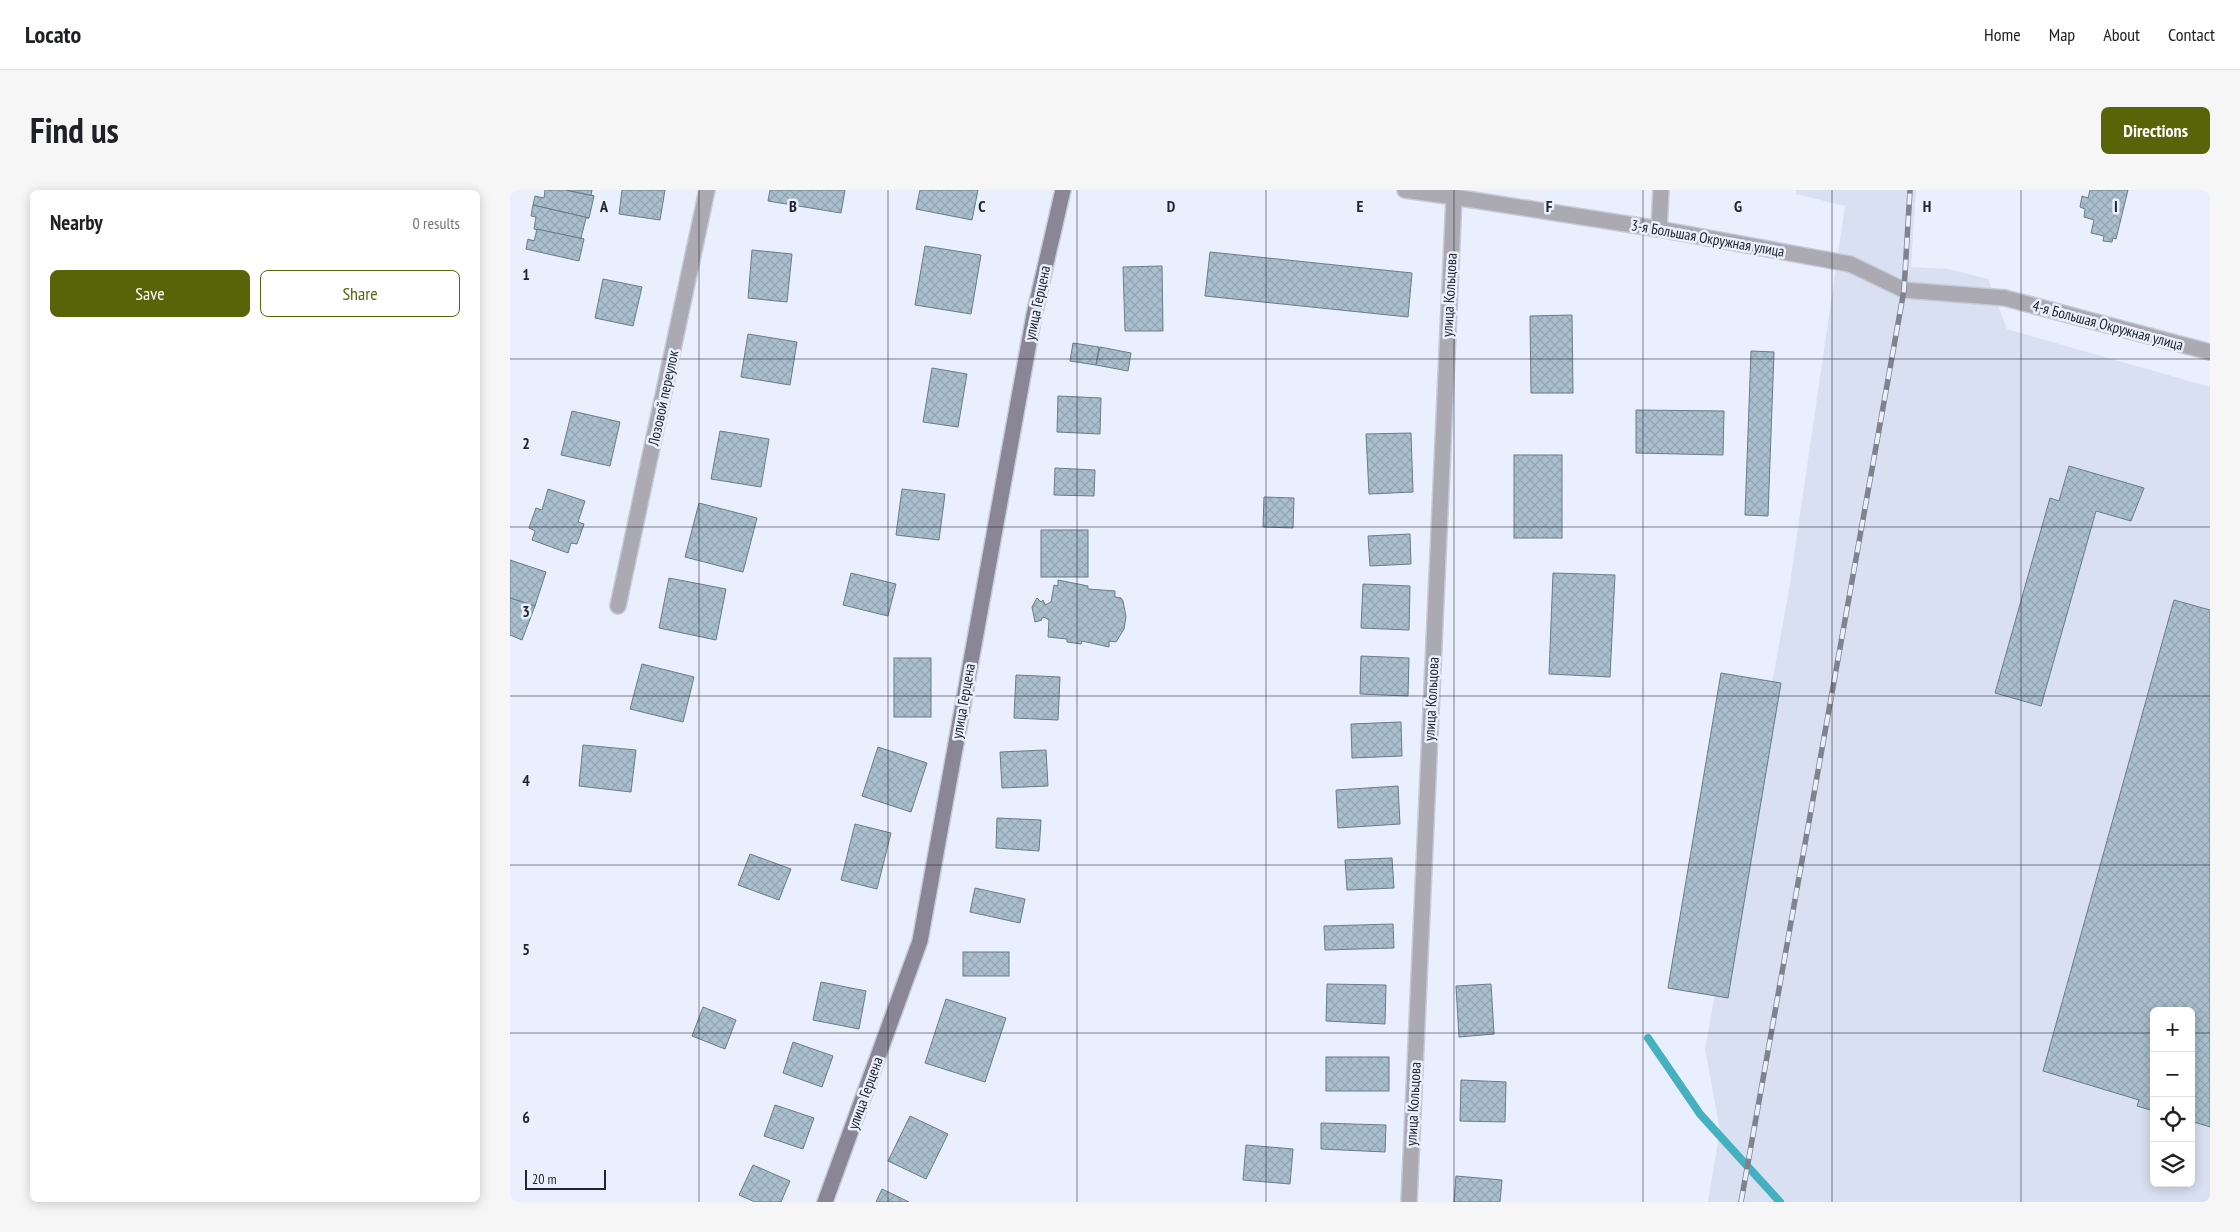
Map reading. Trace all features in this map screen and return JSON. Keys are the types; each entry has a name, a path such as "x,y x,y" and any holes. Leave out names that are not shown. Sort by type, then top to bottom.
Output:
{"main road":[{"name":"улица Герцена","path":"825,1202 920,941 1034,315 1063,190"}],"street":[{"name":"Лозовой переулок","path":"618,606 707,190"},
{"name":"3-я Большая Окружная улица","path":"1405,190 1659,229 1850,264 1904,290 2005,298"},
{"path":"1659,229 1661,190"},
{"name":"улица Кольцова","path":"1409,1202 1454,197"},
{"name":"4-я Большая Окружная улица","path":"2005,298 2210,352"}],"shaded area":[{"path":"1796,190 1916,190 1911,267 1949,269 1988,279 2007,329 2210,387 2210,1202 1708,1202 1720,1130 1705,1049 1789,590 1845,206 1796,194"}],"building":[{"path":"545,190 566,190 594,196 589,218 533,205 535,196 544,198"},
{"path":"566,190 592,190 591,195 594,196"},
{"path":"622,190 665,190 660,220 619,214"},
{"path":"770,190 845,190 841,213 768,201"},
{"path":"920,190 978,190 972,220 916,209"},
{"path":"2090,190 2128,190 2116,239 2113,238 2112,242 2103,241 2104,236 2091,233 2094,220 2084,217 2085,209 2080,207 2082,196 2088,198"},
{"path":"533,205 589,218 586,218 581,238 584,239 534,229 536,217 531,216"},
{"path":"537,229 584,239 579,261 526,249 528,239 534,241"},
{"path":"925,246 981,255 971,314 915,305"},
{"path":"752,250 792,254 787,302 748,298"},
{"path":"1210,252 1412,273 1408,317 1205,296"},
{"path":"1162,266 1163,331 1125,331 1123,267"},
{"path":"603,279 642,287 633,326 595,318"},
{"path":"1572,315 1573,393 1531,393 1530,316"},
{"path":"748,334 797,342 790,385 741,377"},
{"path":"1073,343 1099,347 1096,365 1070,361"},
{"path":"1100,347 1131,353 1128,371 1096,365"},
{"path":"1751,351 1774,352 1768,516 1745,515"},
{"path":"932,368 967,374 958,427 923,422"},
{"path":"1058,396 1101,398 1100,434 1057,432"},
{"path":"1636,410 1724,411 1723,455 1636,453"},
{"path":"572,411 620,422 610,466 561,455"},
{"path":"720,431 769,439 761,487 711,479"},
{"path":"1411,433 1413,492 1369,494 1366,434"},
{"path":"1514,455 1562,455 1562,538 1514,538"},
{"path":"2069,466 2144,488 2131,521 2096,511 2041,706 1995,693 2050,498 2059,501"},
{"path":"1055,468 1095,470 1094,496 1054,495"},
{"path":"548,489 585,501 578,522 584,524 577,544 571,543 568,553 532,540 535,531 529,528 536,508 542,510"},
{"path":"902,489 945,494 939,540 896,535"},
{"path":"1264,497 1294,498 1293,528 1263,527"},
{"path":"699,503 757,518 743,572 685,557"},
{"path":"1041,530 1088,530 1088,577 1041,577"},
{"path":"1410,534 1411,564 1370,566 1368,536"},
{"path":"510,560 546,572 535,606 510,598"},
{"path":"851,573 896,584 888,616 843,605"},
{"path":"1553,573 1615,575 1610,677 1549,674"},
{"path":"669,578 726,589 716,640 659,628"},
{"path":"1058,580 1088,586 1088,589 1115,591 1115,597 1121,598 1123,601 1126,617 1124,629 1116,642 1109,641 1109,647 1082,641 1081,644 1067,642 1067,639 1048,637 1049,620 1044,617 1042,620 1035,622 1032,607 1037,598 1041,602 1043,600 1045,605 1051,602 1054,585 1058,586"},
{"path":"1363,584 1410,586 1409,630 1361,628"},
{"path":"510,598 535,606 522,640 510,635"},
{"path":"2174,600 2210,610 2210,1127 2195,1122 2195,1007 2150,1007 2150,1110 2137,1106 2139,1100 2043,1071"},
{"path":"1361,656 1409,658 1408,696 1360,694"},
{"path":"894,658 931,658 931,717 894,717"},
{"path":"642,664 694,677 683,722 630,709"},
{"path":"1721,673 1781,683 1728,998 1668,988"},
{"path":"1016,675 1060,677 1058,720 1014,718"},
{"path":"1401,722 1402,756 1352,758 1351,724"},
{"path":"583,745 636,750 631,792 579,786"},
{"path":"878,747 927,763 911,812 862,796"},
{"path":"1046,750 1048,786 1002,788 1000,752"},
{"path":"1398,786 1400,824 1338,828 1336,790"},
{"path":"997,818 1041,820 1039,851 996,848"},
{"path":"855,824 891,833 877,889 841,880"},
{"path":"750,854 791,869 779,900 738,885"},
{"path":"1392,858 1394,888 1347,890 1345,860"},
{"path":"975,888 1025,899 1020,923 970,912"},
{"path":"1393,924 1394,948 1325,950 1324,926"},
{"path":"963,952 1009,952 1009,976 963,976"},
{"path":"821,982 866,991 859,1029 813,1020"},
{"path":"1327,984 1386,985 1385,1024 1326,1021"},
{"path":"1491,984 1494,1034 1459,1037 1456,986"},
{"path":"946,999 1006,1018 985,1082 925,1063"},
{"path":"703,1007 736,1020 725,1049 692,1036"},
{"path":"793,1042 833,1056 822,1087 783,1073"},
{"path":"1326,1057 1389,1057 1389,1091 1326,1091"},
{"path":"1461,1080 1506,1082 1505,1122 1460,1121"},
{"path":"775,1105 814,1118 803,1149 764,1136"},
{"path":"910,1116 948,1134 926,1179 888,1161"},
{"path":"1321,1123 1386,1125 1385,1152 1321,1149"},
{"path":"1246,1145 1293,1149 1290,1184 1243,1180"},
{"path":"753,1165 790,1181 781,1202 755,1202 739,1195"},
{"path":"1456,1176 1502,1180 1500,1202 1454,1202"},
{"path":"882,1189 909,1202 876,1202"}],"waterway":[{"path":"1648,1038 1700,1114 1780,1202"}],"railway":[{"path":"1741,1202 1904,290 1910,190"}]}
